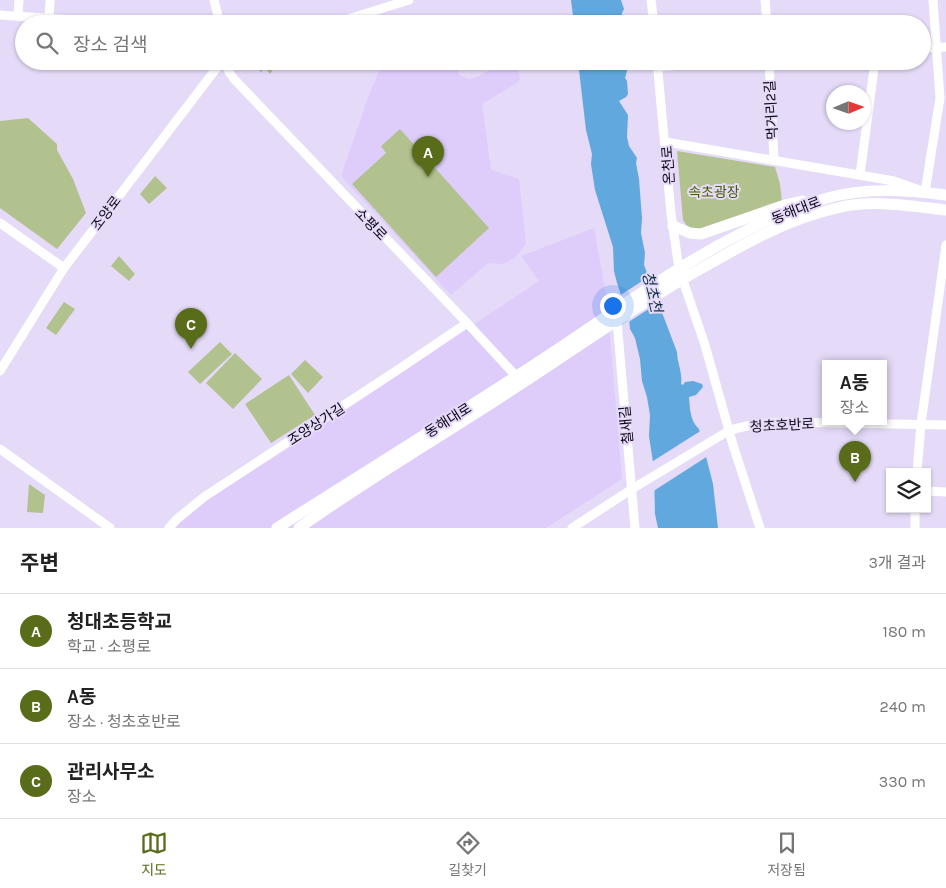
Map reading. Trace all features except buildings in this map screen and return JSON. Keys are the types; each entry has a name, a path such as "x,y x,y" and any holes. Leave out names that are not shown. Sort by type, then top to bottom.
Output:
{"main road":[{"name":"동해대로","path":"299,528 333,503 618,317 736,235 813,203 838,196 861,192 887,191 925,192 946,195"},
{"path":"673,226 690,233 701,234 784,205 838,196"},
{"name":"동해대로","path":"680,275 798,220 835,208 873,203 946,210"},
{"name":"동해대로","path":"277,528 519,380"}],"street":[{"path":"18,15 19,0"},
{"path":"49,15 50,0"},
{"path":"214,0 218,15"},
{"path":"361,15 409,0"},
{"path":"651,0 653,15"},
{"path":"765,0 766,15"},
{"path":"666,142 894,181 925,192 943,99 936,47 933,0"},
{"path":"0,14 15,16"},
{"path":"931,47 946,47"},
{"name":"조양로","path":"0,371 64,268 215,70"},
{"name":"소평로","path":"229,70 234,79 519,380"},
{"name":"온천로","path":"659,70 673,226 680,275 705,346 760,528"},
{"name":"먹거리2길","path":"769,70 774,159"},
{"path":"860,175 874,70"},
{"path":"0,223 64,268"},
{"path":"917,468 921,424 946,245"},
{"name":"철새길","path":"618,317 635,528"},
{"name":"조양상가길","path":"169,528 177,518 204,497 402,368 467,323"},
{"name":"청초호반로","path":"632,490 730,430 755,424 822,423"},
{"name":"청초호반로","path":"887,424 946,425"},
{"path":"0,449 110,528"},
{"path":"572,528 632,490"},
{"path":"931,491 946,492"},
{"path":"915,528 916,513"}],"shaded area":[{"path":"380,70 458,70 459,75 469,79 490,70 518,70 520,79 517,83 482,104 491,170 519,179 526,244 515,258 503,264 488,263 451,295 341,176 370,92"},
{"path":"594,228 607,300 622,479 546,528 175,528 206,500 286,450 539,281 521,256"}],"green space":[{"path":"28,118 57,144 57,150 73,179 86,213 57,249 0,208 0,121"},
{"path":"400,129 489,228 436,277 352,184 386,153 381,146"},
{"name":"속초광장","path":"677,151 775,167 780,184 782,203 699,231 687,226 683,220"},
{"path":"155,176 167,188 149,204 140,194"},
{"path":"119,256 135,274 129,281 111,266"},
{"path":"64,302 75,309 56,335 46,328"},
{"path":"220,342 232,354 200,384 188,372"},
{"path":"235,353 262,379 233,409 206,383"},
{"path":"305,360 323,377 308,393 291,374"},
{"path":"289,375 315,415 271,443 245,404"},
{"path":"29,484 45,495 43,513 27,512"}],"water":[{"path":"571,0 621,0 624,9 622,15 573,15"},
{"name":"청초천","path":"579,70 627,70 625,78 628,94 619,101 628,115 627,137 629,146 637,158 642,218 641,233 645,253 644,265 677,352 681,384 693,381 702,384 703,387 696,395 689,397 692,419 699,429 713,484 718,528 658,528 655,514 654,469 649,436 650,415 647,397 642,381 640,359 635,338 630,329 629,319 614,271 613,247 595,190 591,164 592,154 586,130"}],"pier":[{"path":"650,276 661,301 627,323 619,296"},
{"path":"702,430 708,456 652,492 650,463"}],"place":[{"name":"청대초등학교","path":"428,177"},
{"name":"관리사무소","path":"191,349"},
{"name":"A동","path":"855,482"}]}
